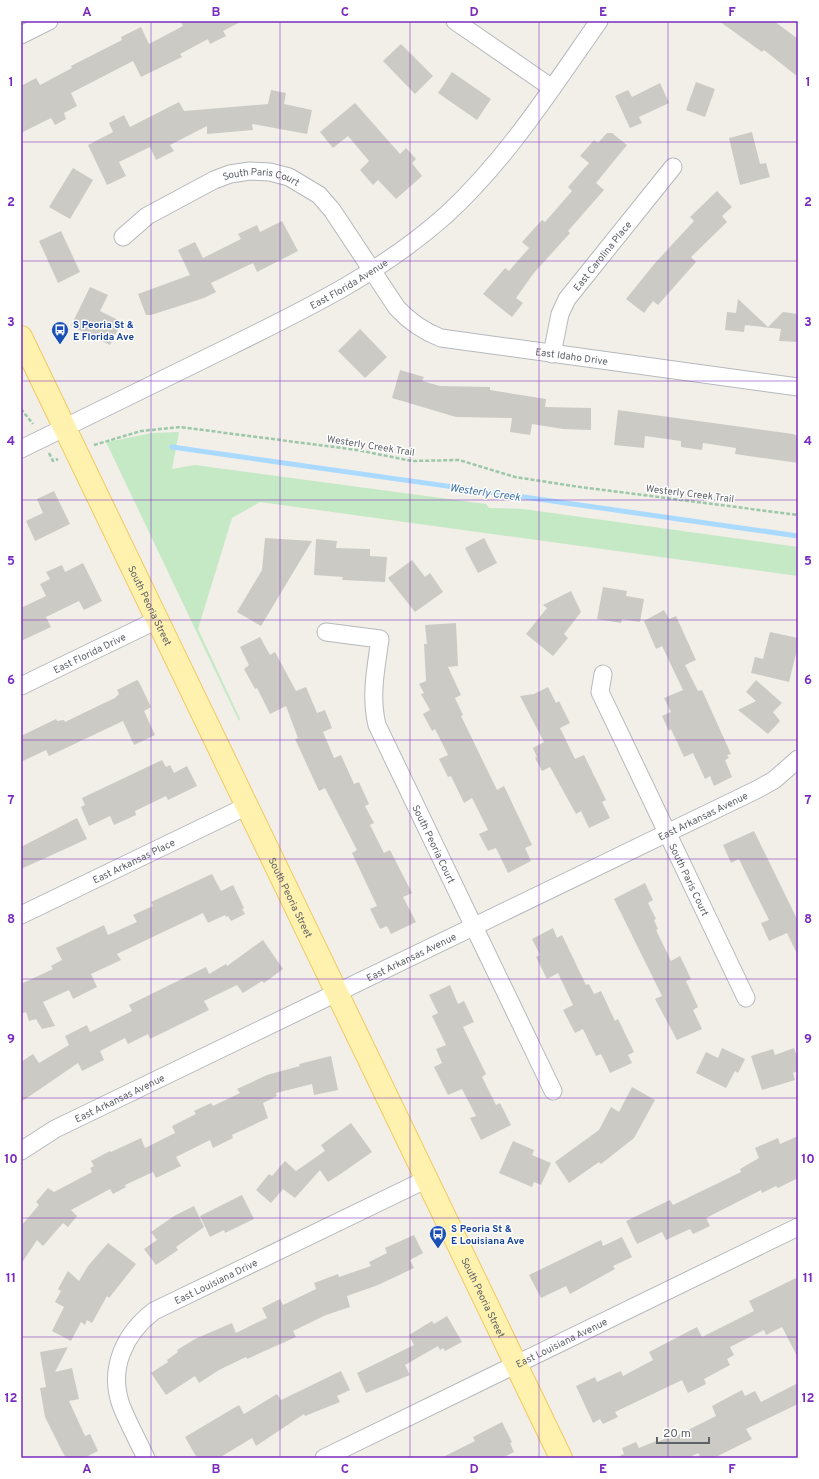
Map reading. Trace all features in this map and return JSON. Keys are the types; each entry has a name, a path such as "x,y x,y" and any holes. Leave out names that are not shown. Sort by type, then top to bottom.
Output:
{"main road":[{"name":"South Peoria Street","path":"21,337 561,1458"}],"street":[{"path":"21,35 49,21"},
{"path":"456,21 552,88"},
{"name":"East Florida Avenue","path":"21,449 313,306 373,272 406,248 435,224 480,182 511,146 599,21"},
{"name":"East Carolina Place","path":"552,354 560,314 567,299 673,167"},
{"name":"South Paris Court","path":"123,237 147,216 214,180 230,174 250,171 270,172 289,177 303,184 319,195 332,210 373,272"},
{"name":"East Idaho Drive","path":"373,272 397,308 408,320 426,332 441,338 798,388"},
{"name":"East Florida Drive","path":"21,686 157,620"},
{"name":"South Peoria Court","path":"326,632 380,639 372,692 373,709 377,725 553,1091"},
{"name":"South Paris Court","path":"603,674 600,692 746,998"},
{"name":"East Arkansas Avenue","path":"21,1151 55,1129 768,783 798,758"},
{"name":"East Arkansas Place","path":"21,915 247,806"},
{"name":"East Louisiana Drive","path":"146,1458 121,1405 117,1389 117,1368 120,1356 128,1337 141,1321 154,1311 426,1179"},
{"name":"East Louisiana Avenue","path":"324,1458 798,1227"}],"path":[{"name":"Westerly Creek Trail","path":"21,409 32,421 53,461 76,450 141,431 180,427 357,450 412,461 459,460 515,477 798,515"}],"green space":[{"path":"179,432 172,469 195,465 486,504 489,508 523,509 798,547 798,576 260,502 232,518 198,629 240,719 239,721 107,444 108,442 152,433"}],"building":[{"path":"180,21 242,21 223,31 226,36 210,44 208,39 180,54 182,57 141,77 133,61 71,93 77,106 64,113 66,119 55,125 51,118 21,133 21,86 36,78 40,85 72,68 71,66 122,40 121,37 141,27 149,44 183,26"},
{"path":"719,21 774,21 798,39 798,77 764,50 762,52"},
{"path":"401,44 433,76 415,94 383,61"},
{"path":"452,72 491,99 477,120 438,93"},
{"path":"696,82 715,89 705,117 686,110"},
{"path":"660,83 669,103 639,117 642,123 630,128 615,96 628,90 632,97"},
{"path":"271,90 286,93 284,104 312,110 307,134 252,124 253,130 207,134 207,126 170,145 174,151 156,160 150,147 119,162 126,176 107,185 88,145 113,132 109,123 124,115 130,127 179,102 184,111 268,104"},
{"path":"355,103 400,154 406,148 416,159 412,163 422,176 396,199 378,180 373,185 360,170 369,161 348,136 333,148 320,132"},
{"path":"752,132 760,164 766,163 770,177 740,185 729,138"},
{"path":"607,133 612,133 627,145 596,183 604,190 568,231 570,233 533,274 516,298 523,303 512,317 483,294 505,268 509,271 529,248 522,242 542,220 545,222 572,191 568,187 589,163 580,156 594,140 598,143"},
{"path":"73,168 93,180 70,219 49,207"},
{"path":"717,191 732,207 722,216 727,222 691,257 696,262 658,305 653,301 644,313 626,299 655,263 694,221 690,217"},
{"path":"282,221 298,251 257,272 253,263 211,283 216,292 204,298 151,315 146,315 138,294 190,275 178,250 195,242 203,258 241,239 238,234 257,225 260,232"},
{"path":"61,231 80,272 58,283 39,241"},
{"path":"90,287 108,295 100,311 122,322 110,345 71,326"},
{"path":"738,299 768,327 783,312 798,314 798,342 779,341 781,329 745,325 744,332 725,330 727,312 736,313"},
{"path":"360,329 387,357 365,378 338,351"},
{"path":"400,370 424,377 422,381 440,386 490,387 490,390 546,399 545,407 591,408 591,430 563,429 532,424 530,435 510,432 512,418 456,417 392,398"},
{"path":"618,410 793,434 798,436 798,463 735,454 736,448 703,443 702,450 681,447 681,441 645,436 644,448 614,445"},
{"path":"54,491 70,524 35,541 26,521 43,513 37,499"},
{"path":"265,538 312,541 261,626 237,612 262,570"},
{"path":"484,538 497,563 478,573 465,548"},
{"path":"316,539 337,541 336,548 370,549 370,556 387,557 385,582 342,580 343,577 314,575"},
{"path":"412,560 425,577 430,573 443,592 415,612 388,578"},
{"path":"83,563 102,601 84,610 79,601 46,617 51,627 21,641 21,608 46,596 40,584 50,579 46,572 62,565 65,572"},
{"path":"603,587 627,591 626,596 644,599 640,622 622,619 621,623 597,619"},
{"path":"571,591 581,612 564,634 568,638 553,656 526,634 547,608 543,605"},
{"path":"664,610 669,619 676,616 696,660 685,665 698,691 702,690 731,754 727,755 729,758 725,760 732,777 714,786 710,776 705,779 693,753 684,757 671,729 669,731 662,716 671,712 664,698 683,690 662,646 656,649 644,621"},
{"path":"456,623 458,666 448,667 461,695 455,698 463,715 461,716 497,790 504,786 532,845 525,848 531,861 508,873 496,848 488,851 479,834 488,830 472,798 464,803 451,776 448,777 439,759 448,755 435,729 432,731 423,714 430,710 421,694 424,693 419,684 426,681 424,644 427,644 425,625"},
{"path":"770,632 798,638 798,646 789,682 751,673 755,657 763,659"},
{"path":"260,637 270,655 275,652 296,691 306,687 317,713 325,710 332,728 323,732 334,758 341,755 354,784 359,782 369,804 365,806 374,823 370,825 384,853 390,850 412,893 403,897 416,922 391,934 387,926 380,929 370,909 377,906 352,853 357,850 325,788 319,791 295,739 298,738 286,706 270,714 257,688 255,689 244,669 249,665 240,647"},
{"path":"137,680 151,707 144,711 155,735 134,745 123,721 49,756 46,750 21,762 21,736 56,719 57,721 64,720 65,722 115,698 119,694 117,690"},
{"path":"756,680 782,703 773,712 780,721 768,734 738,710 756,701 746,692"},
{"path":"548,687 556,703 559,701 570,723 560,728 575,759 584,755 606,800 602,802 610,818 589,828 581,811 576,814 550,767 542,771 535,758 537,757 533,748 544,742 520,696 534,694"},
{"path":"162,760 166,767 170,765 174,773 187,766 197,786 168,800 166,796 135,811 136,815 114,825 110,816 89,826 81,807 85,805 82,798"},
{"path":"77,818 87,839 21,869 21,847"},
{"path":"754,831 798,921 798,956 787,933 769,941 761,923 769,920 739,859 731,863 723,845"},
{"path":"212,874 221,891 233,885 244,908 242,909 245,914 231,921 228,916 226,917 225,915 208,923 203,913 117,954 121,960 91,974 97,987 73,999 69,990 43,1002 55,1026 42,1029 36,1019 29,1021 26,1012 21,1014 21,984 53,969 51,966 62,960 56,948 104,925 108,935 137,922 133,915 153,906 151,902"},
{"path":"645,883 653,900 648,903 656,919 654,920 658,929 656,930 671,961 680,956 691,979 686,981 698,1007 693,1010 702,1029 677,1040 655,999 662,996 614,899"},
{"path":"553,928 557,938 562,935 586,985 589,984 594,994 601,991 615,1021 618,1019 634,1052 628,1055 632,1063 610,1073 601,1054 596,1056 583,1029 575,1033 563,1010 573,1005 558,973 547,979 536,957 540,955 532,939"},
{"path":"263,940 283,969 264,983 262,981 243,993 237,985 204,1001 209,1010 150,1039 148,1034 128,1044 125,1038 100,1051 104,1060 82,1071 78,1063 21,1102 21,1062 33,1054 39,1063 69,1045 65,1036 87,1025 90,1032 132,1011 129,1005 206,967 209,974 226,964 227,966"},
{"path":"450,985 458,1004 464,1001 474,1022 463,1027 486,1074 482,1077 496,1105 500,1103 511,1125 481,1140 470,1118 476,1116 462,1089 448,1095 434,1067 442,1063 436,1049 446,1045 432,1016 438,1013 429,995"},
{"path":"722,1048 745,1059 738,1073 735,1071 726,1088 696,1073 706,1052 718,1058"},
{"path":"794,1048 798,1059 798,1071 793,1073 795,1080 762,1090 751,1056 773,1049 775,1055"},
{"path":"331,1056 338,1090 314,1095 312,1084 276,1093 277,1096 263,1103 268,1118 232,1135 233,1138 213,1148 210,1140 176,1157 181,1166 156,1178 153,1172 125,1185 126,1187 113,1194 110,1189 71,1210 77,1216 68,1227 63,1223 43,1246 37,1240 21,1264 21,1226 39,1205 36,1202 48,1188 54,1192 92,1172 90,1168 94,1166 91,1161 110,1151 111,1152 141,1138 145,1148 175,1133 172,1126 196,1114 194,1111 211,1103 213,1106 240,1093 237,1089 267,1075 300,1066 299,1064"},
{"path":"632,1087 655,1100 634,1138 601,1164 599,1162 569,1183 555,1162 599,1130 611,1107 619,1112"},
{"path":"351,1123 372,1152 328,1182 320,1170 295,1198 283,1189 271,1203 256,1190 269,1174 272,1176 285,1161 296,1171 325,1151 321,1145"},
{"path":"798,1136 798,1178 778,1188 776,1186 762,1193 761,1190 706,1218 710,1226 693,1234 690,1229 666,1240 662,1232 637,1244 626,1221 670,1200 673,1205 741,1172 740,1169 759,1158 755,1148 778,1138 780,1144"},
{"path":"513,1141 534,1150 532,1155 551,1163 541,1185 534,1182 532,1187 499,1173"},
{"path":"242,1195 254,1219 225,1233 224,1230 210,1237 200,1216"},
{"path":"194,1206 204,1227 176,1247 178,1250 156,1265 144,1249 157,1240 151,1232 174,1216"},
{"path":"414,1235 423,1253 410,1260 414,1268 378,1285 347,1296 350,1307 326,1315 293,1331 296,1337 247,1359 246,1357 219,1370 199,1383 195,1376 166,1395 151,1373 168,1362 167,1360 178,1352 177,1350 195,1339 232,1323 236,1333 267,1318 262,1308 280,1299 283,1305 316,1289 314,1283 338,1274 339,1277 371,1266 369,1262 387,1253 385,1248"},
{"path":"622,1237 632,1257 613,1266 615,1269 570,1294 566,1286 541,1298 529,1275 601,1240 603,1246"},
{"path":"108,1243 136,1264 109,1298 107,1296 92,1323 87,1320 85,1325 81,1322 71,1341 52,1331 64,1307 55,1302 61,1291 58,1289 68,1271 79,1281 88,1266"},
{"path":"798,1277 798,1358 782,1327 766,1335 764,1330 730,1347 734,1355 727,1359 730,1365 704,1379 706,1384 688,1393 682,1380 615,1412 618,1417 603,1424 600,1419 593,1423 576,1386 595,1377 597,1382 621,1371 623,1376 653,1360 649,1352 697,1327 702,1337 754,1311 749,1301"},
{"path":"447,1316 462,1342 445,1351 443,1348 440,1350 438,1346 405,1365 410,1375 366,1393 357,1373 414,1345 409,1335 432,1321 434,1324"},
{"path":"68,1347 55,1372 72,1368 79,1399 69,1401 85,1436 90,1434 98,1451 84,1458 66,1458 45,1417 40,1388 46,1387 40,1352"},
{"path":"341,1371 350,1390 337,1396 340,1402 305,1416 304,1414 256,1446 252,1438 219,1458 197,1458 185,1437 239,1405 244,1414 277,1394 281,1400"},
{"path":"798,1383 798,1404 746,1429 752,1439 714,1458 701,1458 698,1453 688,1458 615,1458 624,1454 622,1448 636,1442 639,1448 674,1435 674,1437 716,1416 712,1406 742,1390 745,1396 755,1391 761,1402"},
{"path":"502,1422 512,1442 510,1443 514,1452 502,1458 441,1458 475,1441 473,1437"}],"waterway":[{"name":"Westerly Creek","path":"172,447 798,536"}],"place":[{"name":"S Peoria St & E Florida Ave","path":"60,345"},
{"name":"S Peoria St & E Louisiana Ave","path":"438,1249"}]}
